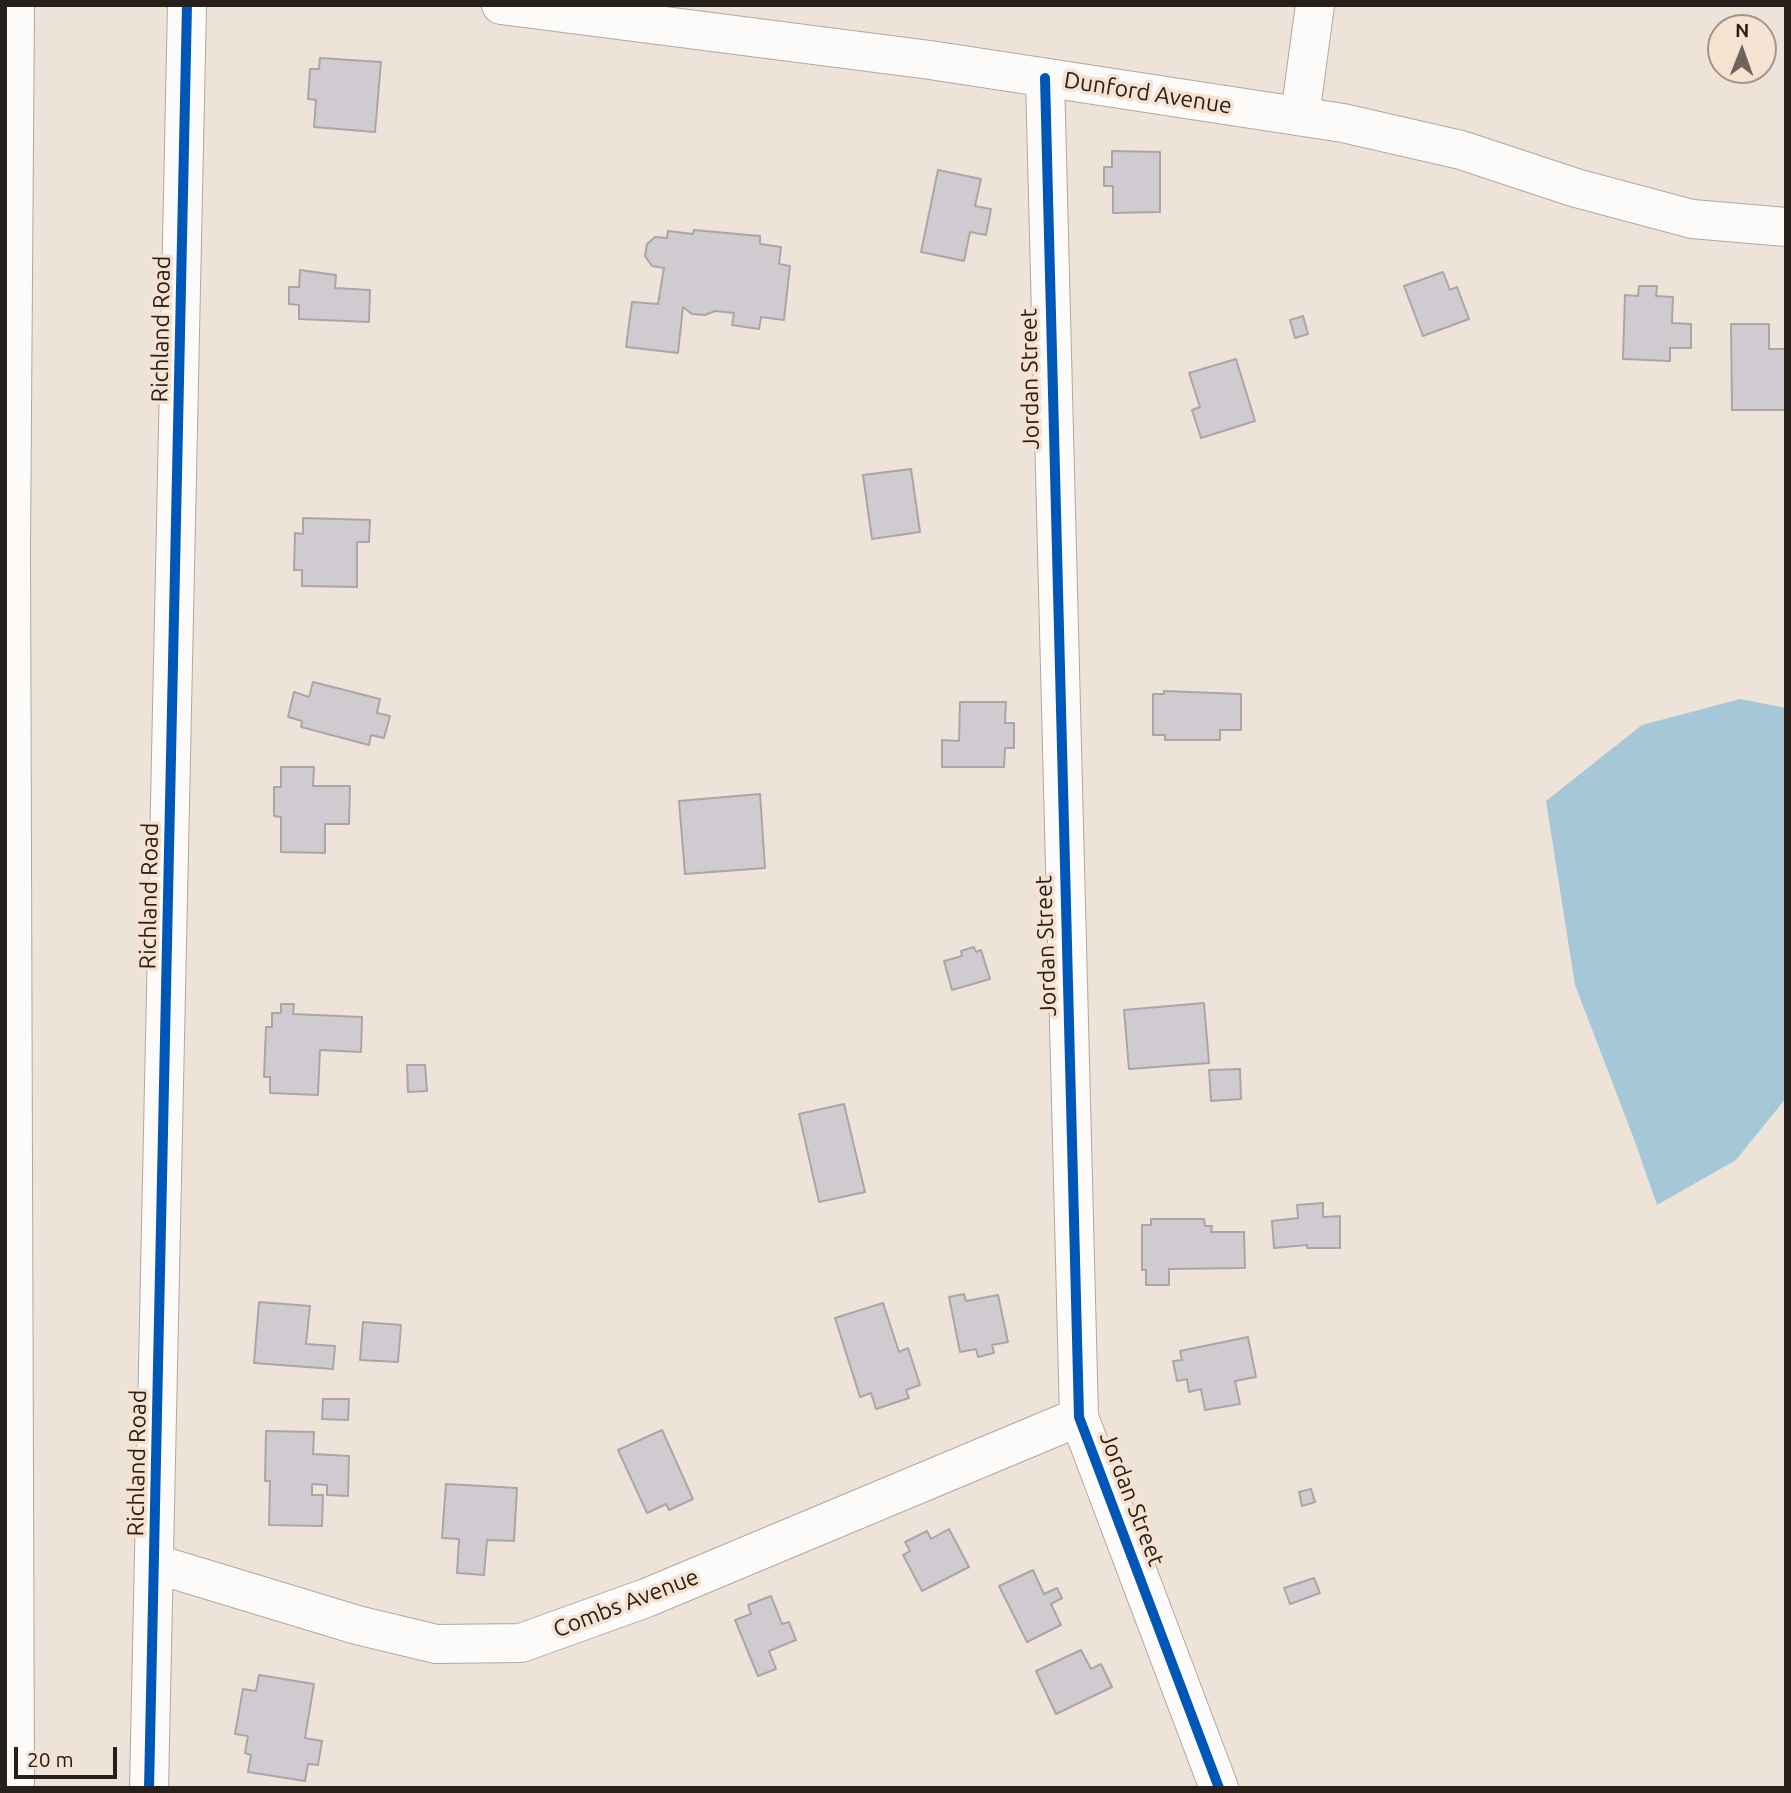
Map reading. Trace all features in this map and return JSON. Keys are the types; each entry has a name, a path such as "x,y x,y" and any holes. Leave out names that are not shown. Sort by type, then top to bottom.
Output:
{"street":[{"path":"15,5 9,1166 15,1788"},
{"name":"Richland Road","path":"149,1788 156,1564 187,5"},
{"name":"Dunford Avenue","path":"501,5 1045,78 1343,123 1461,150 1576,188 1692,219 1786,227"},
{"path":"1300,116 1315,5"},
{"name":"Jordan Street","path":"1045,78 1079,1417 1219,1788"},
{"name":"Combs Avenue","path":"156,1564 357,1625 436,1644 521,1643 646,1598 1079,1417"}],"water":[{"path":"1740,699 1786,708 1786,1098 1736,1160 1657,1205 1575,985 1546,801 1642,725"}],"building":[{"path":"320,58 381,62 375,132 314,127 316,100 308,99 310,69 319,69"},
{"path":"1112,151 1160,152 1160,212 1113,213 1113,186 1104,186 1104,167 1112,167"},
{"path":"938,170 981,179 975,206 991,209 986,235 970,232 964,261 921,252"},
{"path":"694,230 760,236 760,244 781,247 779,264 790,266 784,320 761,317 759,329 732,325 734,313 715,311 705,315 692,314 683,307 678,353 626,347 632,302 658,304 664,268 652,266 645,256 647,244 655,237 667,238 668,231 693,234"},
{"path":"300,270 336,275 335,288 370,290 369,322 299,319 299,305 289,304 289,287 299,287"},
{"path":"1443,272 1450,290 1457,287 1469,319 1423,336 1404,286"},
{"path":"1639,286 1657,286 1656,296 1673,297 1672,323 1691,324 1691,348 1670,348 1670,361 1623,359 1625,295 1638,296"},
{"path":"1303,316 1308,334 1295,338 1290,320"},
{"path":"1731,324 1769,324 1769,349 1786,349 1786,410 1732,410"},
{"path":"1236,359 1255,421 1201,438 1192,410 1200,407 1189,373"},
{"path":"911,469 920,532 872,539 863,475"},
{"path":"303,518 370,520 369,542 357,542 357,587 302,586 302,570 294,570 295,533 303,534"},
{"path":"313,682 380,699 377,713 390,716 384,738 371,735 369,745 301,727 302,721 288,717 294,692 309,697"},
{"path":"1164,691 1241,694 1241,730 1220,730 1220,740 1165,740 1165,735 1153,735 1153,694 1164,694"},
{"path":"960,702 1006,702 1005,723 1014,723 1014,748 1005,748 1004,767 942,767 942,740 959,741"},
{"path":"281,767 314,767 313,786 350,786 349,824 325,824 325,853 281,852 281,817 274,816 274,787 281,787"},
{"path":"760,794 765,868 685,874 679,801"},
{"path":"974,947 976,952 981,950 990,979 952,990 944,961 962,956 961,951"},
{"path":"1204,1003 1209,1063 1129,1069 1124,1010"},
{"path":"281,1004 294,1004 293,1014 362,1017 361,1052 320,1050 318,1095 270,1093 270,1077 264,1077 266,1027 272,1027 272,1013 281,1013"},
{"path":"407,1065 425,1065 427,1091 408,1092"},
{"path":"1240,1069 1241,1099 1211,1101 1209,1070"},
{"path":"844,1104 865,1192 819,1202 799,1114"},
{"path":"1323,1203 1323,1217 1340,1216 1340,1248 1307,1248 1307,1245 1274,1248 1272,1221 1298,1218 1297,1205"},
{"path":"1151,1219 1204,1219 1205,1226 1212,1226 1211,1232 1244,1232 1245,1268 1169,1269 1169,1285 1146,1285 1146,1270 1142,1270 1142,1225 1151,1225"},
{"path":"964,1294 966,1301 998,1295 1008,1342 992,1345 994,1353 978,1357 976,1349 960,1352 949,1297"},
{"path":"259,1302 310,1306 306,1344 335,1346 333,1369 254,1363"},
{"path":"883,1303 899,1352 908,1348 920,1385 906,1390 909,1398 876,1409 871,1393 860,1397 835,1318"},
{"path":"363,1322 401,1325 398,1362 360,1360"},
{"path":"1248,1337 1256,1377 1235,1381 1240,1404 1205,1410 1201,1389 1189,1392 1187,1379 1177,1381 1173,1361 1182,1360 1180,1351"},
{"path":"323,1399 349,1399 348,1420 322,1419"},
{"path":"662,1430 693,1499 669,1510 666,1504 647,1513 618,1450"},
{"path":"266,1431 314,1432 313,1454 349,1456 348,1496 327,1495 327,1485 312,1484 312,1495 323,1495 322,1526 269,1525 270,1481 265,1481"},
{"path":"446,1484 517,1488 514,1541 487,1540 484,1575 457,1573 459,1539 442,1538"},
{"path":"1311,1489 1315,1502 1302,1506 1299,1492"},
{"path":"949,1529 969,1567 922,1591 903,1555 910,1551 905,1542 927,1531 931,1539"},
{"path":"1033,1570 1044,1594 1057,1588 1062,1598 1051,1604 1061,1625 1027,1642 999,1586"},
{"path":"1314,1578 1320,1593 1290,1604 1284,1588"},
{"path":"771,1596 782,1624 789,1622 796,1640 769,1651 776,1669 758,1676 735,1620 751,1614 748,1605"},
{"path":"1081,1650 1091,1669 1101,1664 1112,1687 1056,1714 1036,1671"},
{"path":"259,1675 314,1684 305,1738 322,1741 318,1765 308,1764 305,1781 248,1772 251,1755 245,1753 248,1736 235,1734 243,1689 256,1691"}],"cycle path":[{"path":"149,1788 187,5"},
{"path":"1045,78 1079,1417 1219,1788"}]}
